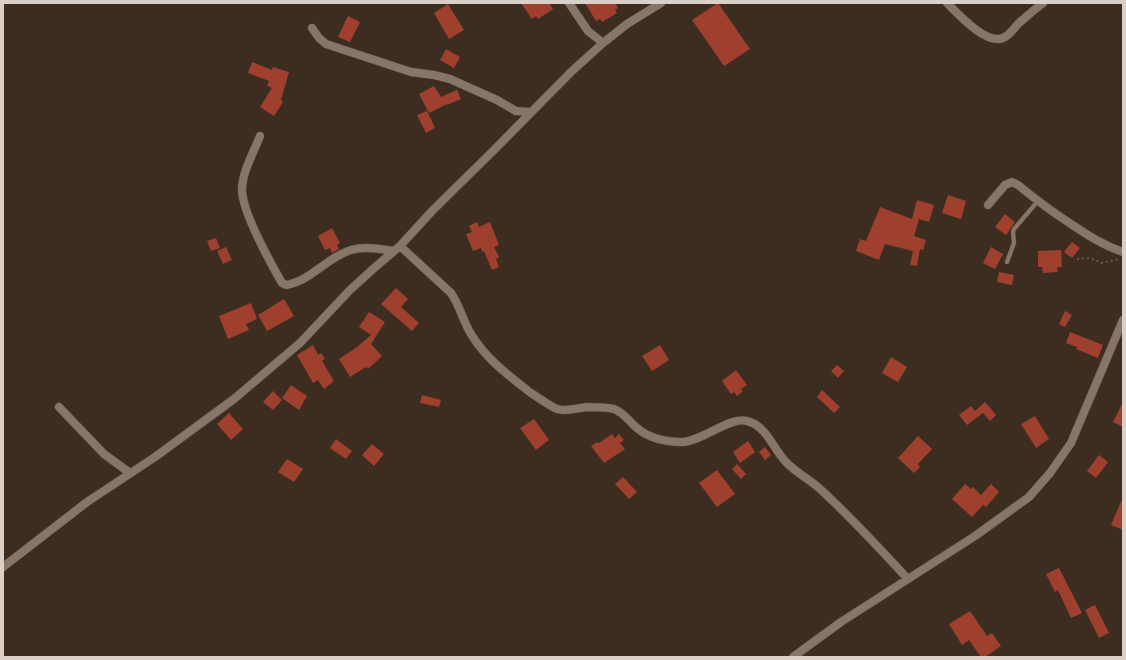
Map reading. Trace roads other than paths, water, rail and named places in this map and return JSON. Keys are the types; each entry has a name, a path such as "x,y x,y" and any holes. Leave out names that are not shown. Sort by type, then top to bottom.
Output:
{"street":[{"path":"569,3 588,31 602,43"},
{"path":"3,567 87,502 202,424 234,400 300,343 350,290 397,248 530,112 602,43 627,24 661,3"},
{"path":"947,3 981,33 996,39 1002,39 1006,36 1043,3"},
{"path":"312,28 319,38 326,44 411,72 450,79 497,100 516,111 530,112"},
{"path":"516,111 520,123"},
{"path":"260,136 246,171 242,187 244,207 282,283 286,285 304,279 337,257 352,250 397,248 451,293 457,302 471,334 485,354 511,378 542,400 557,408 566,410 597,407 616,410 644,434 652,438 675,442 686,442 692,440 734,422 746,420 757,425 786,462 819,488 908,579"},
{"path":"988,205 1005,185 1012,182 1096,241 1110,248 1123,252"},
{"path":"793,657 841,622 975,536 1029,497 1050,473 1071,443 1123,320"},
{"path":"59,407 104,454 130,473"}],"lane":[{"path":"1007,262 1014,243 1014,229 1038,201"}]}
